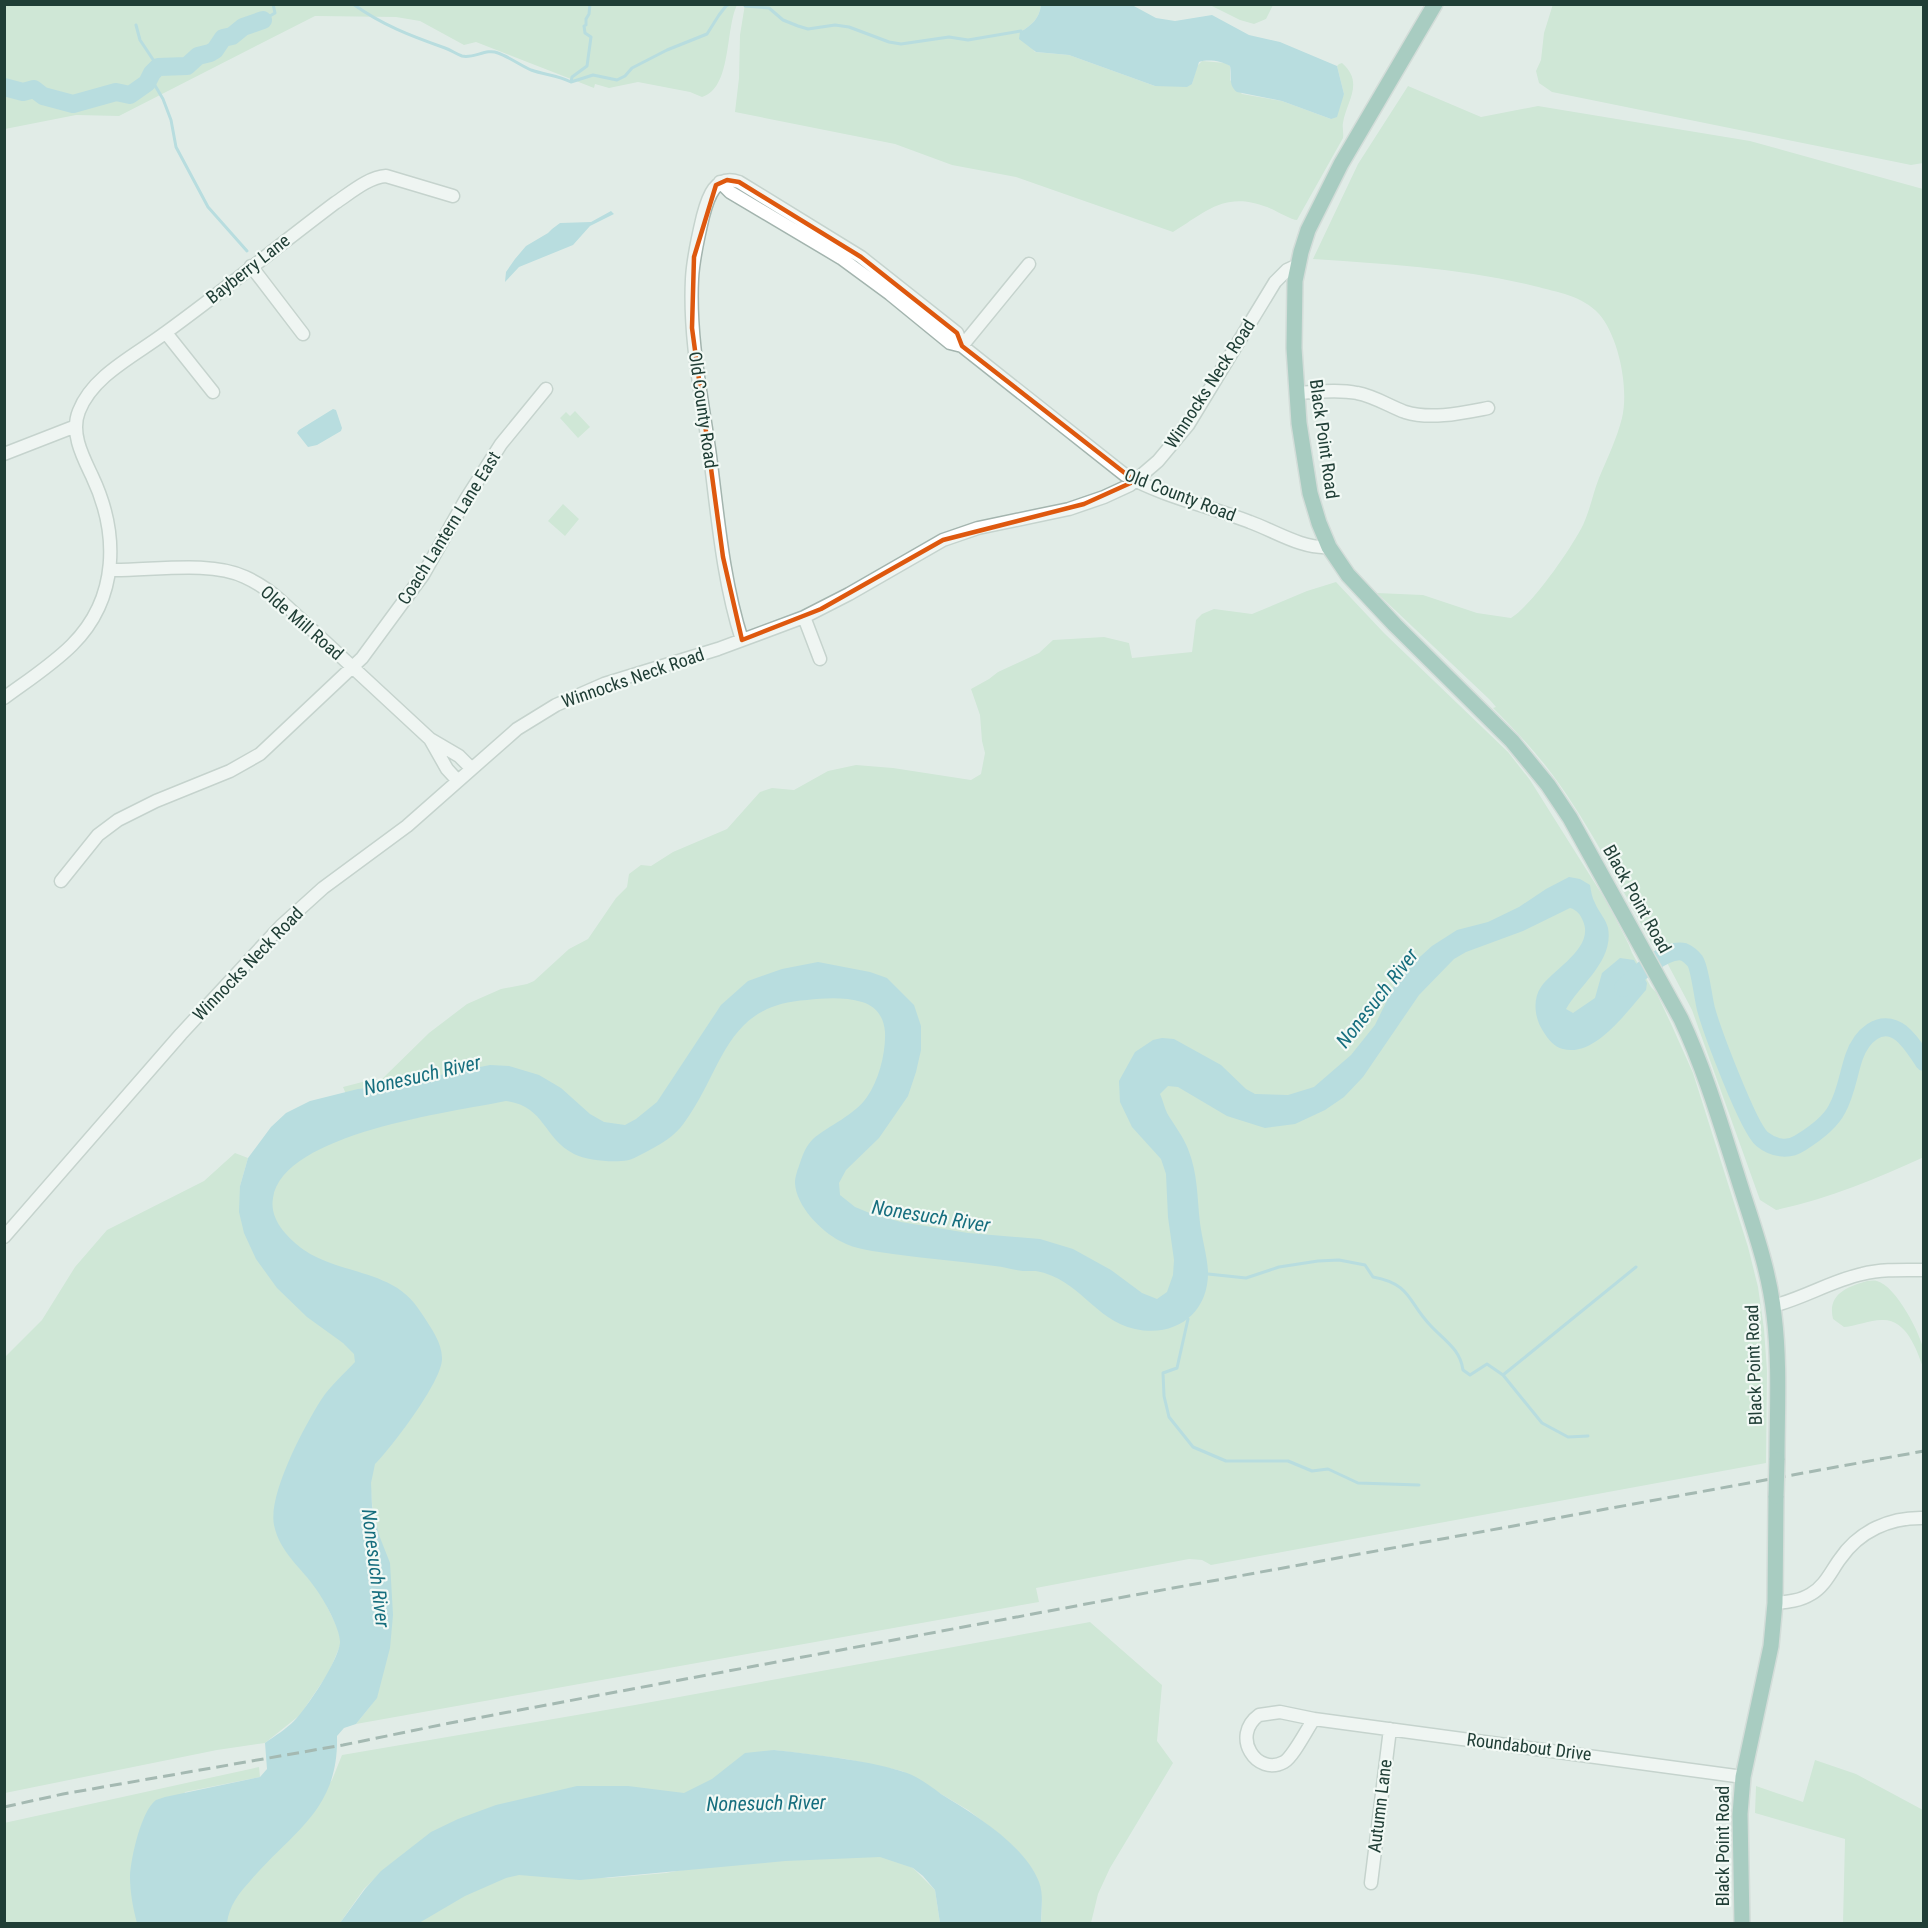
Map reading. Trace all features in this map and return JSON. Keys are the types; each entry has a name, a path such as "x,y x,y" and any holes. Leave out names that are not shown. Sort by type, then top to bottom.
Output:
{"main road":[{"name":"Black Point Road","path":"1435,4 1325,193 1305,236 1298,265 1293,319 1300,434 1319,523 1329,547 1343,568 1368,597 1498,727 1542,776 1570,818 1688,1035 1710,1092 1759,1245 1773,1306 1776,1348 1775,1603 1769,1660 1743,1777 1740,1814 1742,1923"}],"street":[{"name":"Bayberry Lane","path":"76,426 78,412 96,385 335,203 378,177 386,176 453,196"},
{"name":"Old County Road","path":"742,640 735,618 723,557 695,357 691,308 692,278 698,235 707,204 716,185 720,182 730,192 841,258 950,343 962,346 1093,452 1135,481 1317,548 1329,547"},
{"path":"962,346 1029,264"},
{"name":"Winnocks Neck Road","path":"4,1237 181,1034 281,926 323,888 407,826 524,724 564,700 615,680 742,640 804,617 943,540 978,528 1077,507 1113,493 1135,481 1158,461 1188,425 1275,282 1287,270 1298,265"},
{"path":"251,266 303,334"},
{"path":"166,333 213,392"},
{"name":"Coach Lantern Lane East","path":"62,881 94,840 109,826 141,808 212,779 260,754 353,667 370,649 423,575 466,499 501,444 546,389"},
{"path":"1297,393 1353,392 1406,412 1422,415 1437,416 1488,408"},
{"path":"4,454 76,426 80,448 99,493 106,517 111,555 110,570 98,607 80,637 45,669 6,695"},
{"name":"Olde Mill Road","path":"110,570 207,568 245,577 280,600 430,739 459,756 471,768"},
{"path":"804,617 820,659"},
{"name":"Olde Mill Road","path":"430,739 442,762 458,781"},
{"path":"1773,1306 1862,1274 1887,1270 1923,1270"},
{"path":"1775,1603 1796,1600 1812,1594 1826,1580 1849,1547 1872,1529 1894,1521 1923,1518"},
{"name":"Roundabout Drive","path":"1314,1719 1292,1754 1284,1762 1274,1765 1260,1762 1247,1745 1246,1736 1253,1720 1259,1715 1280,1712 1390,1730 1743,1777"},
{"name":"Autumn Lane","path":"1371,1882 1390,1730"}],"highlighted area":[{"path":"727,180 739,182 861,257 957,333 962,346 1135,481 1084,504 943,540 821,609 742,640 723,557 692,328 694,257 716,185"}],"green space":[{"path":"745,4 1041,5 1034,21 1020,32 1035,52 1069,55 1155,86 1192,84 1197,66 1202,61 1226,63 1230,66 1230,80 1242,94 1282,101 1331,119 1344,94 1337,66 1342,63 1349,70 1352,78 1352,93 1343,123 1343,138 1297,220 1252,203 1228,202 1207,211 1173,232 1016,177 952,165 895,144 735,112 740,35"},
{"path":"1553,4 1923,5 1923,163 1911,165 1552,92 1539,83 1536,71 1541,60 1544,33"},
{"path":"4,5 737,5 723,71 712,91 702,97 690,92 638,82 609,88 595,84 594,88 476,42 464,45 420,21 396,17 315,16 119,116 76,115 5,129"},
{"path":"1210,5 1273,5 1266,19 1254,24 1240,20"},
{"path":"1408,86 1481,117 1538,106 1750,141 1923,189 1924,1157 1852,1188 1776,1210 1760,1200 1692,1010 1653,936 1655,949 1567,795 1524,740 1493,708 1496,707 1489,699 1377,593 1423,595 1477,613 1511,618 1520,611 1550,576 1583,525 1617,433 1624,406 1621,364 1612,336 1599,314 1577,299 1534,286 1479,275 1313,259 1358,164"},
{"path":"575,411 590,427 578,438 560,418 566,412 570,416"},
{"path":"563,504 579,519 565,536 548,521"},
{"path":"1336,582 1384,633 1508,752 1530,780 1608,904 1632,953 1656,992 1693,1073 1748,1247 1758,1287 1767,1371 1766,1463 1211,1565 1202,1560 1189,1559 1036,1588 1039,1602 356,1724 372,1704 374,1525 369,1469 395,1433 307,1254 277,1230 269,1205 276,1178 312,1148 361,1130 343,1087 374,1079 381,1080 429,1033 467,1004 501,989 534,981 569,949 588,939 616,898 627,887 629,874 641,865 651,866 673,852 727,829 760,792 772,788 794,790 828,771 856,765 893,768 971,780 981,774 985,753 980,715 971,689 998,672 1039,653 1053,640 1104,637 1129,643 1132,658 1192,652 1196,620 1202,614 1214,609 1252,614 1307,591"},
{"path":"235,1153 248,1158 240,1186 360,1355 286,1471 278,1493 302,1571 320,1592 342,1641 329,1672 300,1715 265,1743 217,1750 5,1793 4,1358 42,1320 75,1267 107,1230 204,1181"},
{"path":"1867,1281 1877,1281 1884,1285 1899,1301 1913,1323 1922,1344 1923,1367 1909,1336 1898,1324 1882,1320 1844,1327 1833,1319 1833,1303 1840,1293"},
{"path":"1090,1622 1162,1685 1157,1741 1173,1763 1110,1868 1098,1894 1091,1923 1041,1923 1042,1902 1033,1871 1016,1849 968,1810 902,1771 846,1759 774,1750 698,1791 389,1865 364,1889 340,1923 223,1924 231,1897 332,1780 342,1755 635,1705"},
{"path":"1815,1760 1856,1774 1923,1810 1923,1923 1843,1923 1845,1839 1755,1813 1756,1786 1803,1802"},
{"path":"259,1767 260,1777 185,1792 138,1923 5,1923 4,1823"},
{"path":"886,1856 913,1868 935,1890 940,1923 408,1924 489,1870 608,1878 666,1873 748,1858"}],"water":[{"path":"1041,5 1132,5 1156,18 1175,21 1212,15 1249,35 1280,42 1337,66 1344,94 1337,117 1331,119 1282,101 1237,92 1231,83 1230,66 1219,62 1199,62 1192,84 1187,87 1155,86 1069,55 1036,52 1019,39 1020,32 1037,18"},
{"path":"611,211 614,214 590,226 573,245 519,267 505,282 506,272 526,246 560,223 591,222"},
{"path":"333,409 336,410 341,431 317,445 308,447 297,433"},
{"path":"1569,877 1580,879 1590,885 1594,901 1608,928 1608,940 1601,962 1566,1009 1573,1013 1595,998 1602,973 1620,958 1634,960 1647,983 1646,990 1599,1040 1575,1050 1560,1048 1547,1037 1536,1015 1536,998 1541,987 1571,957 1583,940 1585,931 1583,921 1575,910 1570,908 1523,931 1466,952 1454,959 1419,995 1363,1077 1344,1097 1325,1110 1295,1124 1265,1128 1227,1116 1178,1087 1168,1086 1160,1094 1167,1113 1184,1140 1191,1158 1208,1271 1203,1299 1196,1310 1176,1326 1164,1330 1135,1329 1121,1324 1097,1309 1076,1290 1051,1275 999,1266 866,1250 840,1241 825,1231 811,1217 796,1192 795,1183 802,1156 813,1139 849,1115 867,1097 875,1082 883,1057 885,1032 881,1017 871,1006 855,1000 835,998 807,1000 780,1005 758,1014 742,1027 729,1043 680,1128 662,1143 628,1160 597,1160 574,1154 556,1140 529,1109 506,1101 411,1119 373,1129 337,1142 306,1157 284,1176 273,1198 274,1214 281,1228 298,1245 314,1256 382,1280 402,1291 424,1317 436,1336 442,1352 440,1368 426,1397 404,1429 375,1464 371,1483 372,1506 379,1535 390,1563 393,1615 390,1648 377,1698 356,1724 344,1728 337,1736 336,1761 322,1801 297,1832 242,1890 232,1905 227,1923 137,1923 130,1876 141,1824 151,1806 156,1800 165,1797 260,1777 267,1769 265,1743 300,1715 328,1672 340,1643 335,1623 323,1600 281,1544 274,1525 274,1512 276,1496 297,1443 325,1395 355,1362 354,1354 343,1343 307,1317 277,1288 256,1259 244,1233 239,1212 240,1186 248,1158 271,1127 286,1113 310,1101 358,1089 385,1086 490,1065 509,1066 539,1075 561,1088 590,1114 604,1122 625,1125 657,1102 721,1005 748,981 782,969 818,962 870,972 887,978 914,1005 921,1026 921,1050 908,1096 879,1138 846,1170 839,1183 840,1195 855,1207 901,1222 968,1233 1040,1239 1073,1249 1111,1270 1142,1293 1157,1299 1167,1292 1173,1275 1174,1260 1168,1217 1166,1174 1161,1159 1132,1127 1120,1102 1119,1081 1135,1052 1153,1040 1174,1039 1221,1065 1246,1089 1255,1094 1288,1095 1314,1087 1351,1055 1375,1025 1394,986 1412,964 1432,946 1457,930 1488,922 1519,907"},
{"path":"774,1750 870,1763 907,1773 922,1781 983,1821 1022,1855 1032,1868 1041,1887 1041,1923 940,1923 935,1890 923,1876 913,1868 880,1857 785,1861 580,1880 519,1875 506,1878 465,1896 419,1923 340,1923 381,1871 431,1832 458,1819 496,1805 577,1786 628,1786 684,1793 712,1779 745,1753"}],"waterway":[{"path":"263,20 275,13 273,4"},
{"path":"353,4 397,29 462,56 494,52 531,70 571,82 593,75 617,80 625,76 632,68 667,50 707,34 719,15 730,4"},
{"path":"571,82 572,77 587,66 591,37 585,33 584,26 590,4"},
{"path":"745,6 769,8 783,20 808,29 835,25 849,27 889,42 901,44 949,37 968,40 1021,31"},
{"path":"4,87 23,92 34,89 43,96 73,104 116,92 130,95 147,83 158,67 187,66 198,56 215,50 223,38 232,36 243,27 263,20"},
{"path":"136,25 140,40 158,67"},
{"path":"150,77 163,99 171,120 176,147 208,207 247,251"},
{"name":"Nonesuch River","path":"1623,988 1651,964 1669,954 1684,952 1693,958 1697,965 1710,1020 1740,1098 1756,1131 1771,1145 1791,1147 1805,1140 1826,1124 1843,1097 1857,1050 1866,1036 1879,1028 1886,1027 1901,1033 1924,1062"},
{"path":"1208,1274 1246,1278 1279,1267 1318,1261 1339,1260 1365,1265 1373,1277 1395,1284 1408,1296 1424,1318 1459,1356 1463,1370 1470,1375 1487,1364 1503,1375 1542,1423 1568,1437 1588,1436"},
{"path":"1503,1375 1636,1267"},
{"path":"1188,1319 1177,1368 1163,1373 1164,1396 1169,1417 1193,1447 1226,1461 1288,1461 1312,1471 1328,1469 1358,1483 1419,1485"}],"railway":[{"path":"4,1807 63,1794 343,1745 1113,1599 1924,1451"}]}
